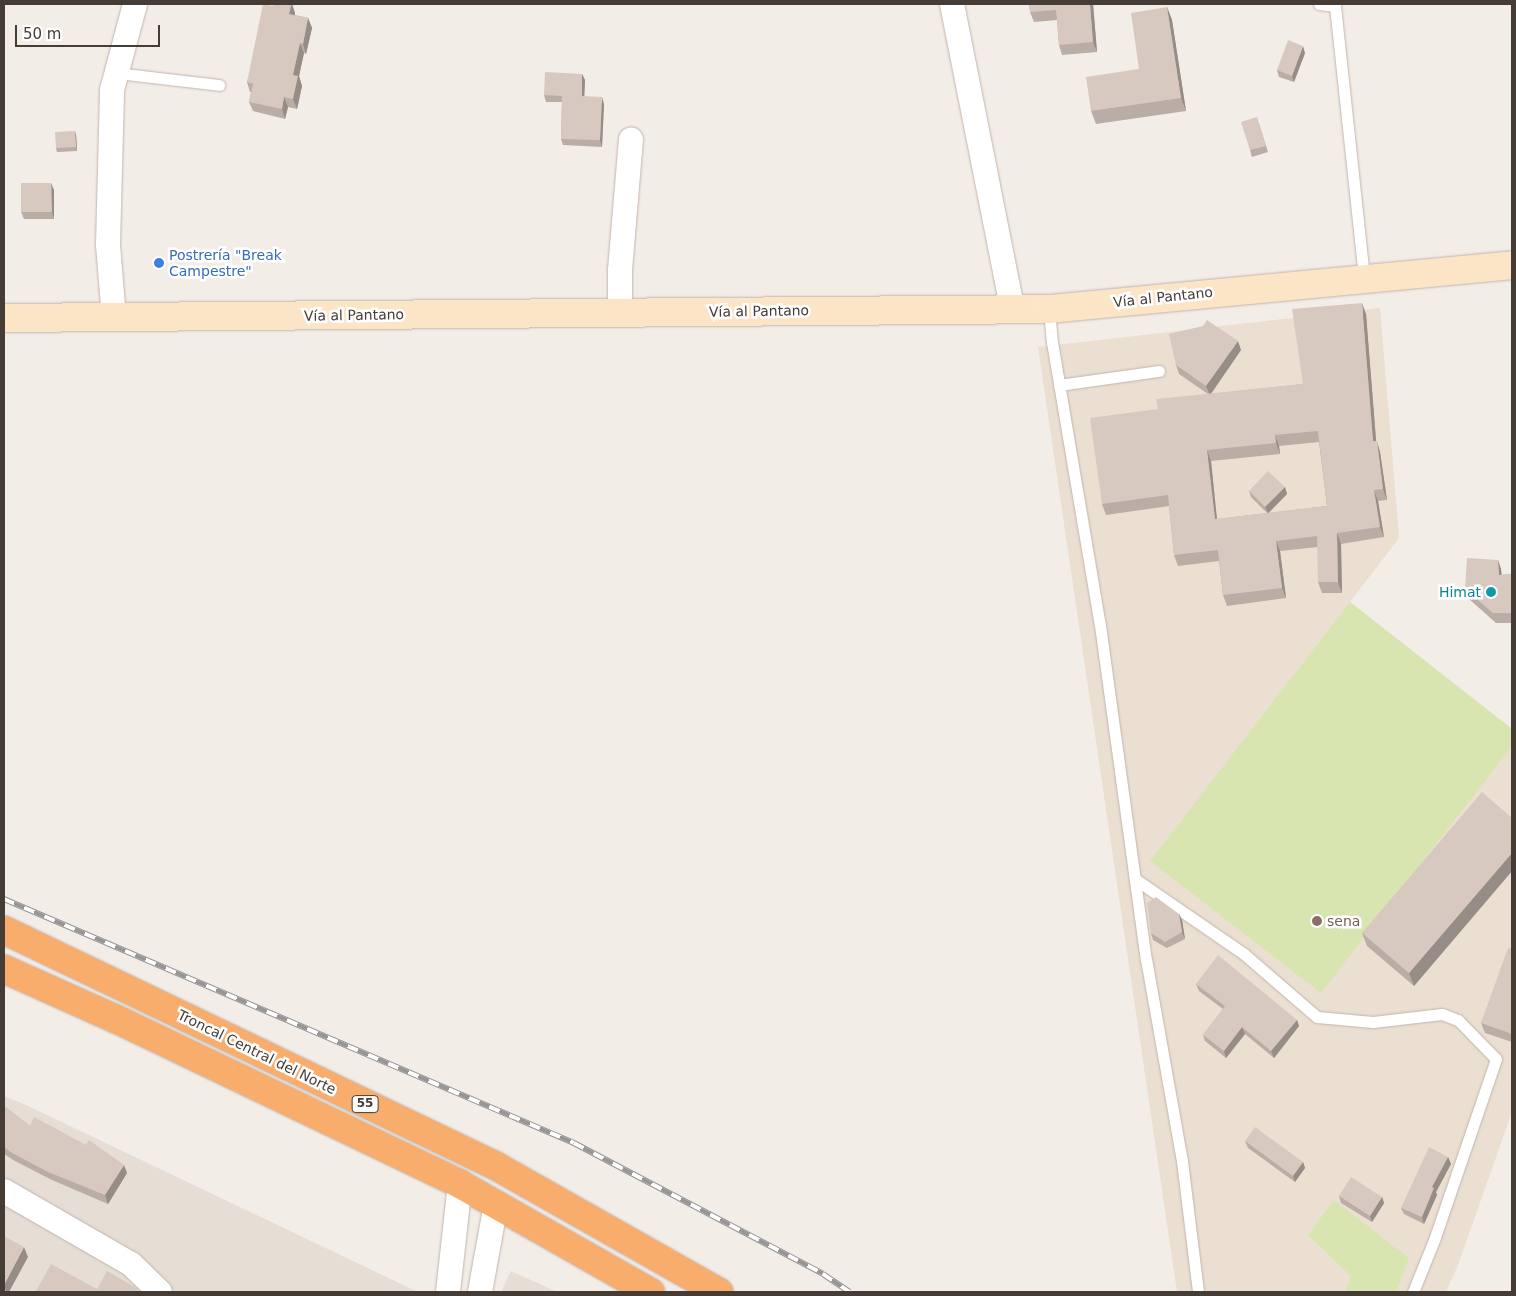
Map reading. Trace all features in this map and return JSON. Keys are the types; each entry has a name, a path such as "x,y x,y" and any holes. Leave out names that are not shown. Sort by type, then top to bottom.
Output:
{"highway":[{"name":"Troncal Central del Norte","path":"4,930 496,1166 719,1292"},
{"name":"55","path":"4,969 116,1019 460,1184 650,1292"}],"main road":[{"name":"Vía al Pantano","path":"4,318 1049,309 1364,277 1512,265"}],"street":[{"path":"114,318 108,245 112,90 135,4"},
{"path":"952,4 1012,308"},
{"path":"620,313 620,270 631,139"},
{"path":"448,1292 460,1184"},
{"path":"4,1191 131,1264 160,1292"},
{"path":"480,1292 496,1204"}],"lane":[{"path":"1319,4 1339,5 1364,277"},
{"path":"117,73 219,85"},
{"path":"1049,309 1052,342 1100,625 1146,959 1182,1161 1198,1292"},
{"path":"1059,385 1159,371"},
{"path":"1135,879 1244,954 1317,1017 1373,1022 1442,1014 1458,1020 1496,1059 1437,1231 1413,1292"}],"shaded area":[{"name":"sena","path":"1380,308 1399,538 1350,602 1512,729 1512,1112 1458,1265 1446,1292 1177,1292 1038,347"},
{"path":"4,1096 26,1105 418,1292 4,1292"},
{"path":"511,1271 557,1292 501,1292"}],"green space":[{"path":"1350,602 1512,729 1512,746 1321,993 1150,861"},
{"path":"1334,1200 1409,1258 1396,1292 1345,1292 1351,1276 1308,1235"}],"building":[{"path":"263,4 273,6 273,4 291,4 289,14 308,18 303,44 300,43 293,75 298,76 293,99 284,97 282,109 249,102 253,84 247,82"},
{"path":"1029,4 1090,4 1093,42 1059,45 1056,10 1030,12"},
{"path":"1167,7 1181,98 1091,111 1086,77 1139,69 1131,13"},
{"path":"1288,40 1303,46 1292,76 1277,70"},
{"path":"545,72 582,74 582,96 602,97 600,140 561,139 562,96 544,95"},
{"path":"1257,117 1266,146 1250,150 1241,122"},
{"path":"75,131 76,147 56,148 55,132"},
{"path":"21,183 51,183 52,212 21,212"},
{"path":"1362,303 1373,441 1377,441 1383,489 1374,490 1380,527 1337,533 1338,582 1318,582 1317,536 1276,541 1282,588 1223,595 1218,550 1174,555 1168,495 1102,504 1090,418 1158,409 1156,399 1303,384 1292,309","holes":["1318,431 1327,506 1215,519 1207,450 1276,443 1275,435"]},
{"path":"1207,320 1238,341 1206,386 1176,365 1169,334 1203,326"},
{"path":"1268,471 1285,487 1265,507 1249,491"},
{"name":"Himat","path":"1467,558 1498,560 1499,575 1512,574 1512,613 1493,613 1465,589"},
{"path":"1482,792 1512,818 1512,853 1409,973 1362,933"},
{"path":"1156,897 1179,914 1182,932 1165,942 1151,933 1147,903"},
{"path":"1508,948 1512,949 1512,1034 1481,1023"},
{"path":"1218,955 1297,1020 1271,1051 1242,1027 1224,1051 1203,1035 1225,1006 1196,984"},
{"path":"4,1106 30,1126 34,1117 86,1145 89,1140 124,1165 105,1195 48,1172 4,1147"},
{"path":"1255,1127 1303,1162 1293,1176 1245,1141"},
{"path":"1429,1147 1448,1157 1432,1187 1434,1188 1422,1217 1401,1208"},
{"path":"1351,1177 1382,1197 1370,1216 1339,1196"},
{"path":"4,1236 24,1247 4,1285"},
{"path":"51,1264 97,1289 107,1271 138,1289 136,1292 36,1291"}],"railway":[{"path":"4,899 574,1143 823,1274 850,1292"}],"place":[{"name":"Postrería \"Break Campestre\"","path":"159,263"},
{"name":"Himat","path":"1491,592"},
{"name":"sena","path":"1317,921"}]}
